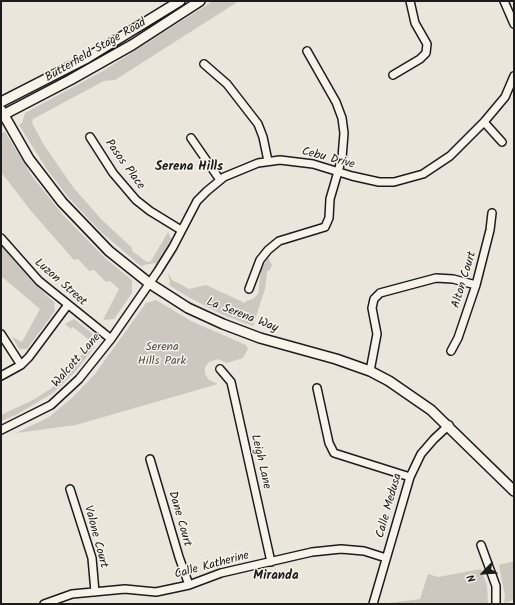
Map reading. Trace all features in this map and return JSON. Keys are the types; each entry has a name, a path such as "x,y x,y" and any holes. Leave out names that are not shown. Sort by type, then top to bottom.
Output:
{"main road":[{"name":"Butterfield Stage Road","path":"1,102 93,55 180,1"},
{"name":"Butterfield Stage Road","path":"2,114 114,56 200,1"},
{"name":"La Serena Way","path":"2,114 29,159 62,202 109,251 149,283 188,308 223,324 260,338 336,359 370,371 413,396 449,425 514,491"}],"street":[{"path":"393,75 420,59 426,53 427,44 416,23 410,1"},
{"path":"504,1 514,24"},
{"path":"249,289 260,260 268,250 279,241 325,227 329,218 330,199 344,146 342,118 336,102 308,51"},
{"path":"204,64 227,84 258,124 263,137 268,161"},
{"name":"Cebu Drive","path":"149,283 173,247 197,201 220,180 240,169 268,161 294,161 313,164 379,182 394,182 423,174 450,156 484,122 505,97 514,76"},
{"path":"484,122 502,142"},
{"name":"Pasos Place","path":"90,137 114,173 136,200 150,211 181,230"},
{"path":"191,138 220,180"},
{"name":"Alton Court","path":"451,351 458,338 476,285 490,230 492,213"},
{"name":"Luzon Street","path":"1,238 34,276 68,306 111,338"},
{"path":"370,371 377,334 372,308 374,299 380,293 436,278 453,279 476,285"},
{"name":"Walcott Lane","path":"1,430 38,412 67,392 111,338 149,283"},
{"path":"1,376 21,365 38,347 68,306"},
{"path":"1,334 21,365"},
{"name":"Leigh Lane","path":"220,369 231,382 271,562"},
{"path":"317,388 329,443 334,453 410,477"},
{"name":"Calle Medusa","path":"373,604 410,477 421,454 449,425"},
{"name":"Dane Court","path":"150,459 189,585"},
{"name":"Valone Court","path":"70,489 92,558 95,592"},
{"path":"481,545 496,586 496,604"},
{"name":"Calle Katherine","path":"44,604 72,594 125,589 156,592 189,585 221,573 312,552 340,548 364,551 386,558"}],"green space":[{"path":"213,1 239,1 115,80 104,81 33,119 32,123 44,145 73,187 101,219 132,248 132,251 147,262 151,261 168,232 172,240 157,265 155,263 144,265 142,267 101,232 68,197 46,168 19,125 22,123 25,113 103,71"},
{"path":"5,132 32,176 63,215 106,259 132,280 132,293 114,319 103,320 119,289 110,281 106,282 94,270 89,271 78,259 74,260 31,211 1,172 1,133"},
{"path":"1,245 40,289 55,303 55,311 27,349 19,349 12,337 22,342 40,309 1,276"},
{"path":"268,257 272,265 267,272 265,289 253,326 223,315 188,297 169,285 168,273 172,280 189,289 206,285 245,303 246,301 253,299 258,294 261,270"},
{"name":"Serena Hills Park","path":"156,300 191,321 246,345 248,349 243,358 227,363 218,359 209,362 205,367 205,374 209,380 218,384 76,425 16,433 49,417 73,397 95,374 146,303"},
{"path":"74,319 93,334 92,336 95,346 76,371 53,393 16,415 1,421 1,415 35,399 53,387 72,368 90,343 89,340 73,327 71,329 65,324"},
{"path":"514,561 514,600 504,603 505,596 499,565"},
{"path":"481,569 487,586 488,604 381,604 420,599 428,574 438,577"}],"district":[{"name":"Serena Hills","path":"189,168"},
{"name":"Miranda","path":"276,577"}]}
